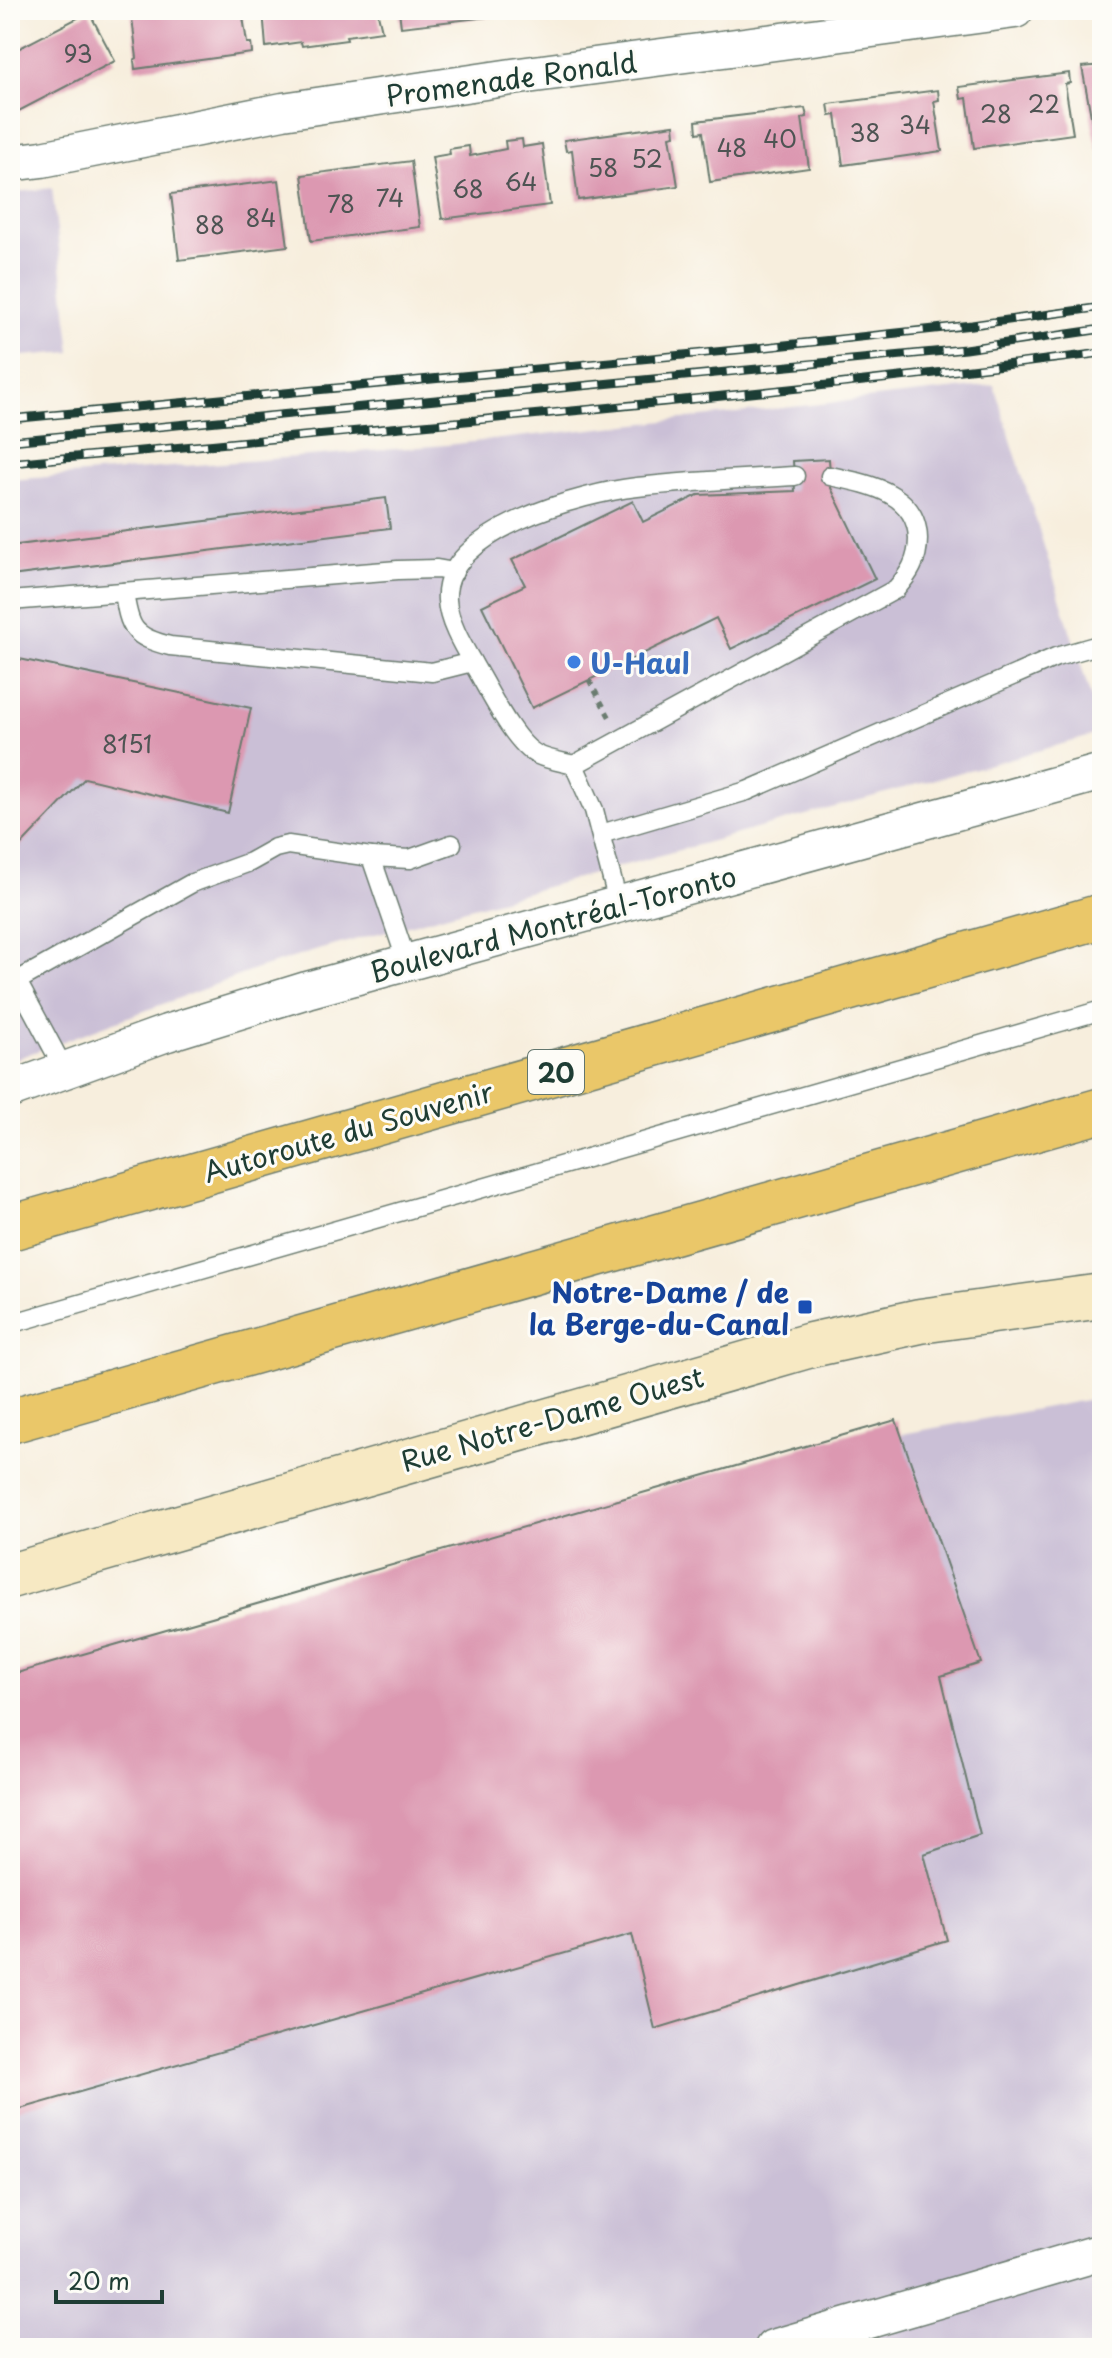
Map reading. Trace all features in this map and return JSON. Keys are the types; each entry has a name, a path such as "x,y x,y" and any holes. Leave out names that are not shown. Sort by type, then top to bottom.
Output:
{"highway":[{"name":"Autoroute du Souvenir","path":"10,1228 1102,916"},
{"path":"10,1421 1102,1110"}],"main road":[{"name":"Rue Notre-Dame Ouest","path":"10,1576 785,1352 920,1321 1102,1296"}],"street":[{"name":"Promenade Ronald","path":"10,163 353,100 1015,10"},
{"name":"Boulevard Montréal-Toronto","path":"10,1090 219,1016 1102,772"},
{"path":"773,2348 1102,2252"}],"lane":[{"path":"795,476 635,487 549,508 493,532 465,554 454,572 447,600 472,662 520,739 535,754 574,765 896,589 911,572 918,551 918,529 913,513 900,500 878,489 830,476"},
{"path":"10,601 398,570 454,572"},
{"path":"124,592 128,622 137,633 170,646 432,672 472,662"},
{"path":"601,834 747,791 1056,657 1102,644"},
{"path":"574,765 594,810 619,906"},
{"path":"64,1069 17,981 192,883 250,862 275,848 288,845 371,857 410,859 452,844"},
{"path":"371,857 407,962"},
{"path":"10,1324 1102,1010"}],"path":[{"path":"589,680 621,739"}],"shaded area":[{"path":"52,188 71,352 10,357 10,193"},
{"path":"994,385 1102,733 318,950 257,969 10,1061 10,480 446,445"},
{"path":"1102,1397 1102,2348 10,2348 10,1677 859,1442"}],"building":[{"path":"131,10 242,10 247,43 251,43 252,53 135,69 134,60 137,58"},
{"path":"263,10 377,10 382,31 346,36 347,40 266,47"},
{"path":"399,10 514,10 515,14 401,27"},
{"path":"89,12 115,61 13,114 10,108 10,53"},
{"path":"1102,65 1102,149 1097,149 1082,67"},
{"path":"1069,73 1070,83 1065,84 1073,134 974,148 967,98 961,99 959,87"},
{"path":"938,90 939,100 934,101 942,151 843,165 836,115 830,116 828,104"},
{"path":"805,108 807,117 802,118 809,168 710,182 703,132 697,133 696,121"},
{"path":"674,125 675,135 670,136 678,186 578,200 572,150 566,151 564,140"},
{"path":"522,139 523,147 542,144 550,205 442,219 432,157 450,154 449,149 469,146 470,156 506,149 505,141"},
{"path":"411,161 420,227 311,241 302,175"},
{"path":"279,180 288,246 179,260 171,194"},
{"path":"829,459 831,488 875,579 731,649 716,618 532,708 482,606 525,585 512,560 633,501 643,522 698,495 795,491 793,461"},
{"path":"386,498 390,528 10,576 10,546"},
{"path":"10,657 251,708 228,813 85,778 10,857"},
{"path":"896,1420 981,1663 941,1676 980,1835 924,1854 947,1940 655,2029 632,1934 10,2112 10,1675"}],"railway":[{"path":"10,419 757,348 972,325 1102,307"},
{"path":"10,441 965,349 1102,329"},
{"path":"10,463 693,399 1102,353"}],"place":[{"name":"U-Haul","path":"574,662"},
{"name":"Notre-Dame / de la Berge-du-Canal","path":"805,1307"}]}
